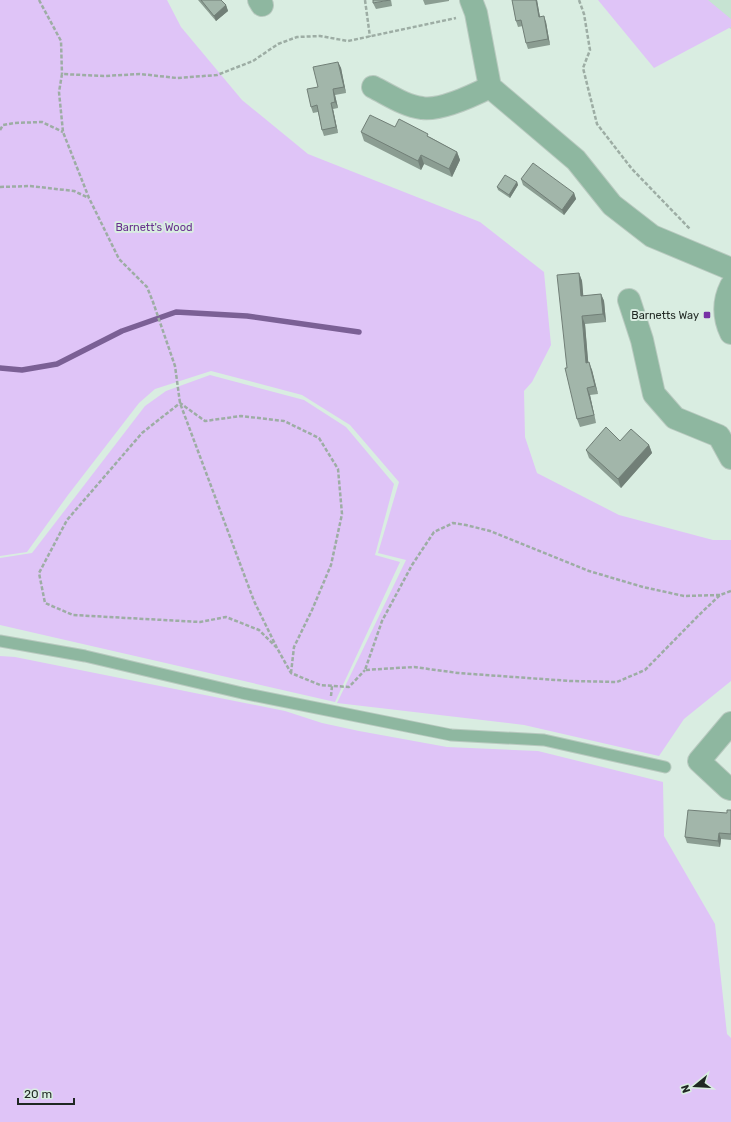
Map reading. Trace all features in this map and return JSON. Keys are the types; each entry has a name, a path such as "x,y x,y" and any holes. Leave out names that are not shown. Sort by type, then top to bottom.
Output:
{"street":[{"path":"474,7 490,86 576,160 612,205 652,236 731,269"},
{"path":"373,87 400,101 423,108 437,107 467,99 490,86"},
{"path":"731,286 726,296 724,309 726,323 731,333"},
{"path":"628,300 642,340 654,394 675,418 718,436 731,458"},
{"path":"731,723 699,761 728,788 731,789"}],"lane":[{"path":"0,641 85,656 242,693 451,736 544,740 665,768"}],"path":[{"path":"39,0 61,41 62,74 59,92 63,132 89,198 119,259 147,287 175,366 180,403 254,601 291,673 320,685 349,687 365,670 382,622 412,564 434,532 452,523 490,531 589,571 643,587 684,596 720,595 731,591"},
{"path":"365,0 370,37"},
{"path":"579,0 584,14 590,50 583,68 597,124 632,169 693,231"},
{"path":"62,74 104,76 140,74 177,78 217,74 253,61 278,44 297,37 320,36 348,41 370,37 474,7"},
{"path":"0,123 3,125 42,122 63,132"},
{"path":"0,130 3,125"},
{"path":"0,187 30,186 74,191 89,198"},
{"path":"180,403 142,433 67,520 39,573 45,602 73,615 200,622 226,617 259,630 277,648"},
{"path":"180,403 205,421 241,416 284,422 319,438 338,469 342,514 331,565 294,647 291,673"},
{"path":"365,670 414,667 458,673 570,681 617,682 645,670 699,614 720,595"}],"shaded area":[{"path":"676,0 731,0 731,29"}],"green space":[{"name":"Barnett's Wood","path":"0,0 167,0 181,27 242,100 308,154 480,222 544,272 551,345 532,382 524,391 525,437 537,473 619,515 713,540 731,540 731,681 684,719 659,756 524,725 337,703 406,560 378,553 399,482 350,425 302,395 211,371 155,389 139,403 68,495 27,552 0,556"},
{"path":"598,0 708,0 731,19 731,27 654,68"},
{"path":"210,375 304,400 346,427 394,484 375,555 400,562 335,702 0,625 0,558 32,553 145,406 166,391"},
{"path":"0,656 15,657 285,711 322,723 447,747 538,751 663,782 664,836 715,924 727,1034 731,1038 731,1122 0,1122"}],"building":[{"path":"201,0 221,0 226,5 214,16"},
{"path":"373,0 390,0 373,3"},
{"path":"512,0 536,0 539,17 544,16 548,39 526,43 521,20 516,21"},
{"path":"338,62 344,87 333,89 335,102 331,103 336,127 322,130 317,105 311,107 307,89 318,87 313,67"},
{"path":"370,115 395,127 399,119 428,134 427,136 457,152 449,169 421,155 418,161 361,132"},
{"path":"533,163 574,193 562,210 521,179"},
{"path":"505,175 517,182 509,195 497,187"},
{"path":"579,273 581,296 601,294 603,314 582,316 586,363 589,362 595,386 587,388 594,415 577,419 565,368 567,368 557,275"},
{"path":"606,427 620,441 631,429 649,445 618,479 586,450"},
{"path":"688,810 727,813 727,810 731,810 731,834 719,833 718,841 685,837"}],"waterway":[{"path":"0,368 22,370 57,364 122,331 176,312 247,316 359,332"}],"place":[{"name":"Barnetts Way","path":"707,315"}]}
